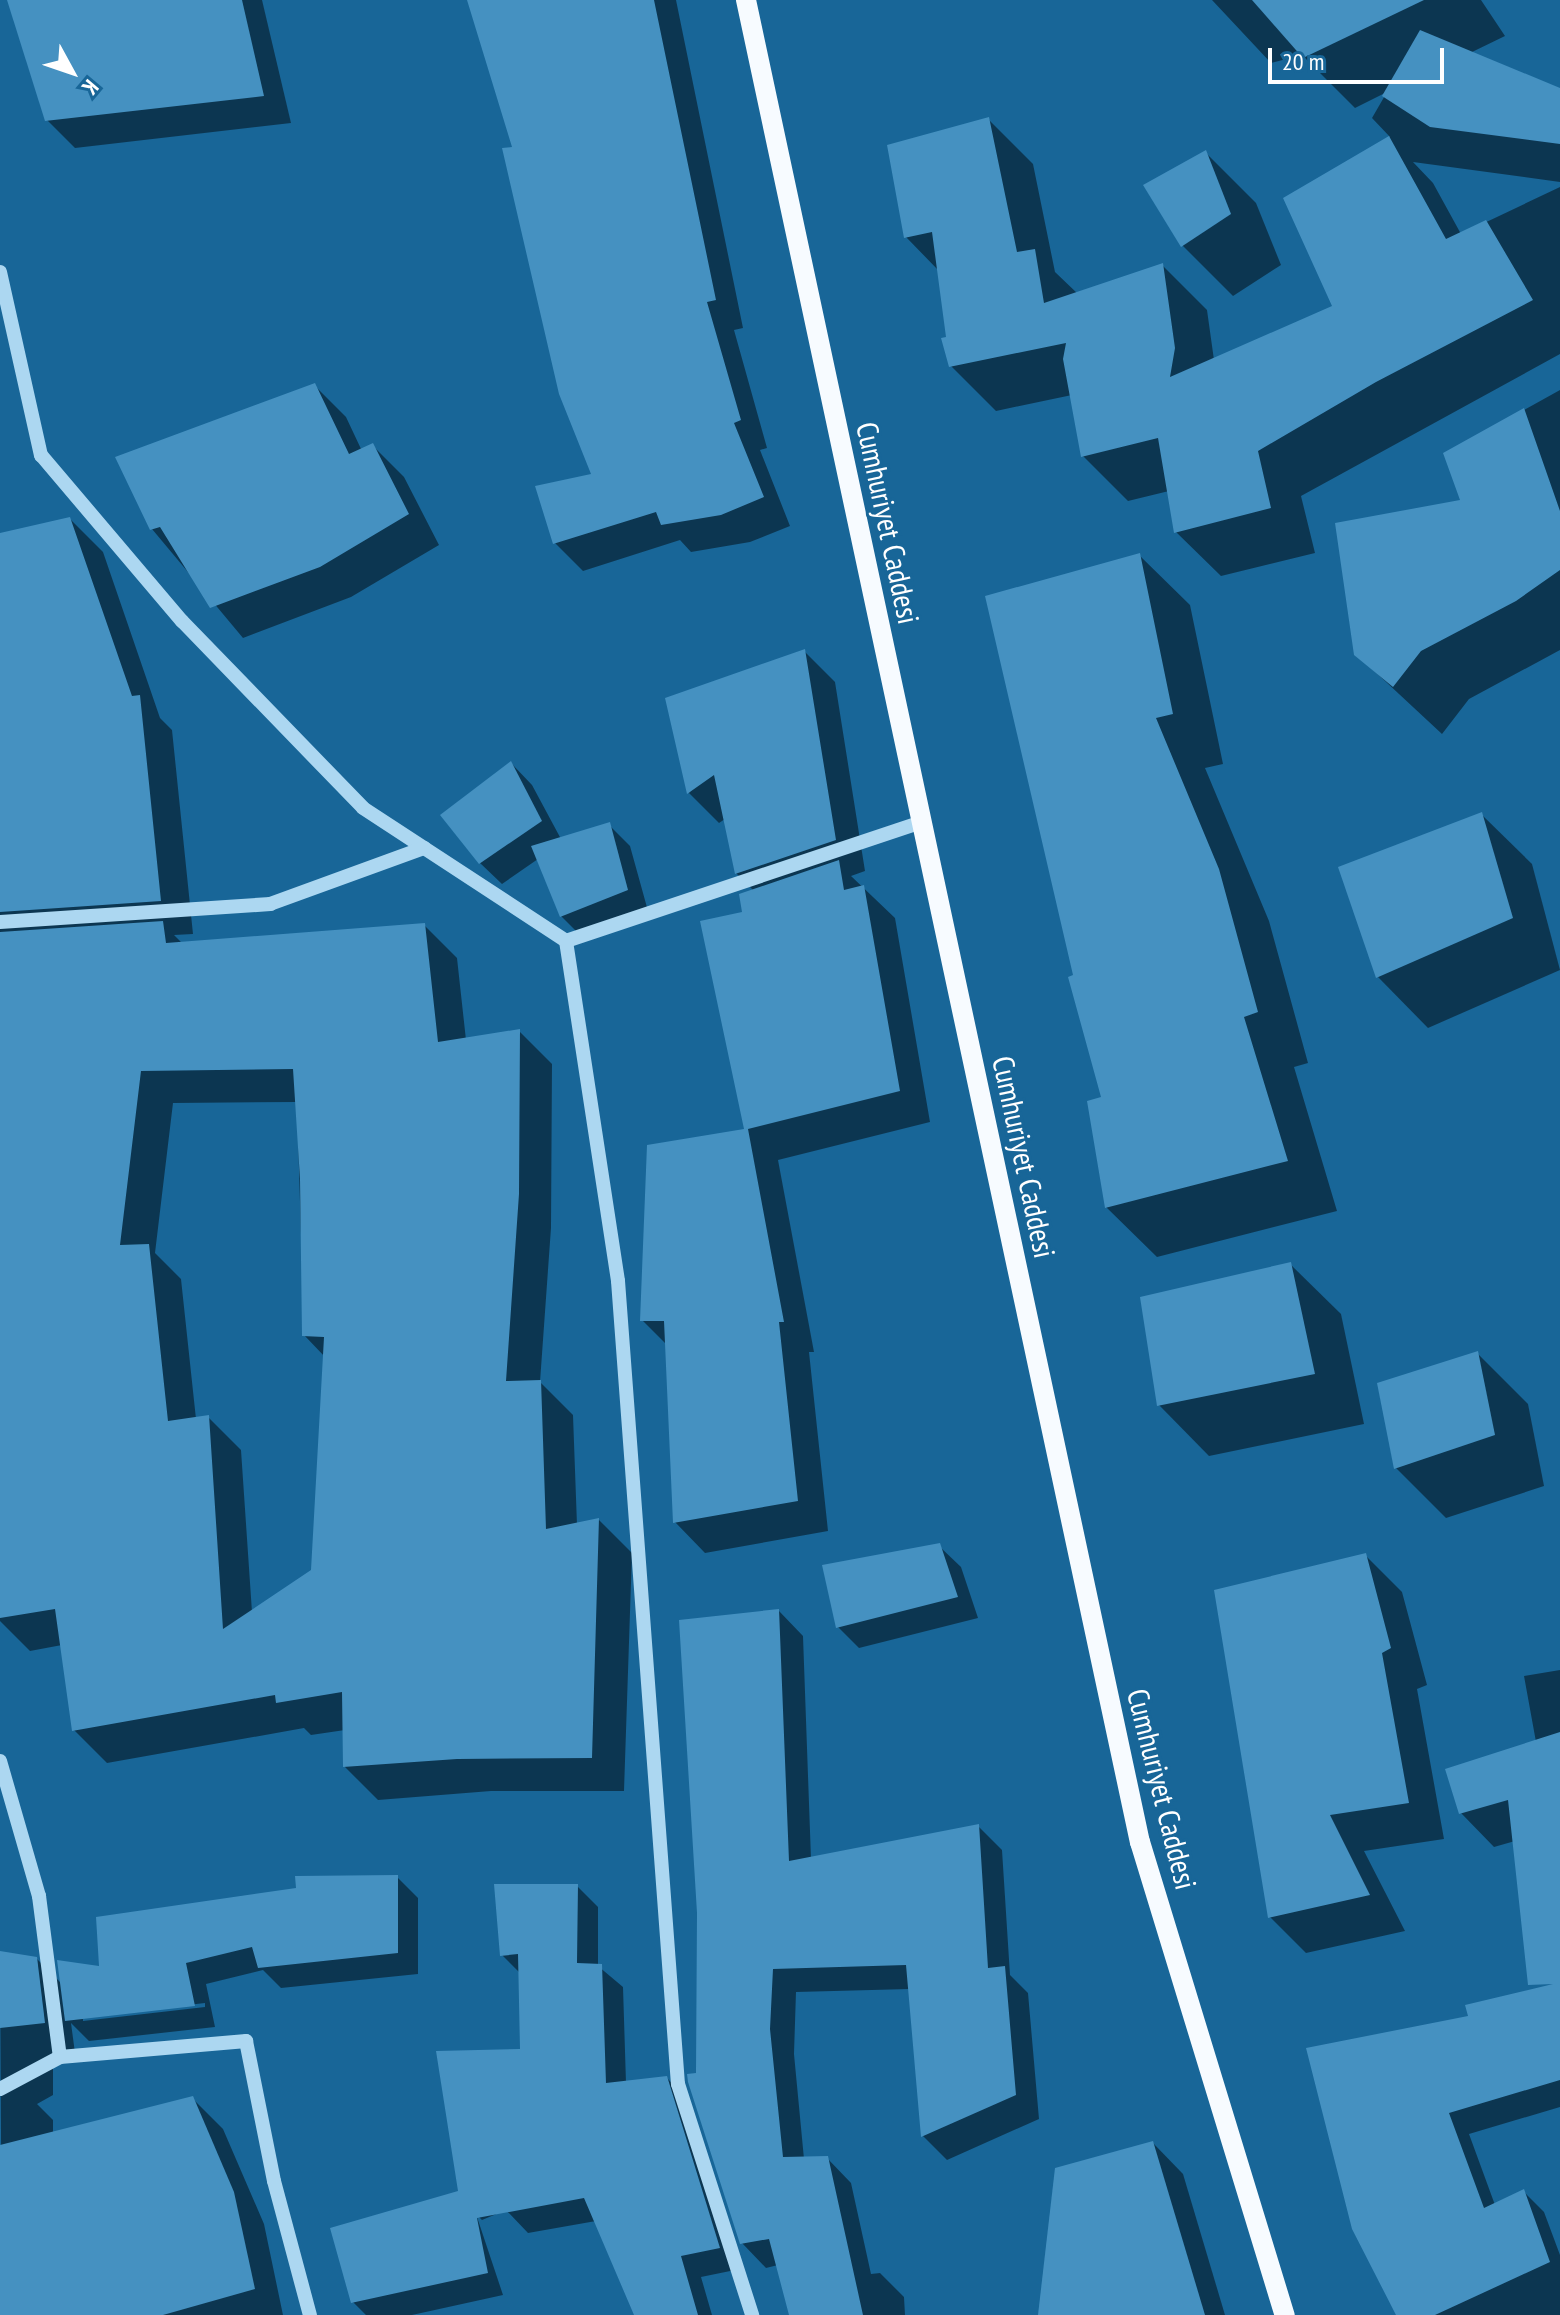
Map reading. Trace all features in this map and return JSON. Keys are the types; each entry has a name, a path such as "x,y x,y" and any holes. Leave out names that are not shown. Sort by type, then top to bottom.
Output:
{"main road":[{"name":"Cumhuriyet Caddesi","path":"746,0 1140,1842 1285,2315"}],"street":[{"path":"0,272 41,455 182,621 363,808 566,941 618,1281 678,2084 752,2315"},
{"path":"566,941 921,822"},
{"path":"0,922 270,904 424,848"},
{"path":"0,1761 39,1896 60,2057"},
{"path":"0,2089 60,2057 246,2041 274,2181 310,2315"}],"building":[{"path":"7,0 242,0 264,96 45,121"},
{"path":"467,0 654,0 716,300 707,302 741,420 734,423 764,497 721,515 661,525 656,512 553,544 535,486 591,474 559,394 502,148 512,147"},
{"path":"1252,0 1424,0 1303,58"},
{"path":"1420,30 1560,88 1560,144 1430,127 1382,96"},
{"path":"989,117 1017,252 1035,249 1044,303 1163,263 1175,348 1170,377 1332,306 1283,198 1389,136 1446,239 1486,220 1533,300 1376,382 1258,451 1271,508 1174,533 1158,438 1081,457 1063,359 1066,343 949,367 941,338 946,337 932,232 904,238 887,145"},
{"path":"1206,150 1231,214 1181,247 1143,185"},
{"path":"315,383 349,454 373,443 409,514 320,567 210,608 160,527 150,530 115,457"},
{"path":"1524,408 1560,511 1560,570 1516,601 1421,651 1393,687 1354,655 1335,523 1460,500 1443,453"},
{"path":"70,517 132,696 140,695 161,901 0,912 0,533"},
{"path":"1140,553 1173,714 1156,718 1219,869 1258,1012 1244,1017 1288,1161 1105,1208 1087,1101 1101,1097 1068,977 1073,975 985,596"},
{"path":"805,649 836,840 735,874 714,775 687,794 665,698"},
{"path":"511,761 542,821 479,864 440,815"},
{"path":"1482,812 1513,918 1376,978 1338,867"},
{"path":"610,822 628,890 560,917 531,846"},
{"path":"839,860 844,890 864,885 900,1091 748,1129 784,1322 779,1322 798,1501 673,1523 664,1321 640,1321 647,1145 744,1129 700,921 742,912 739,894"},
{"path":"163,921 166,943 425,923 438,1042 520,1029 519,1194 506,1381 541,1380 546,1529 599,1518 592,1758 457,1759 343,1767 342,1692 276,1703 275,1695 72,1731 55,1609 0,1618 0,932","holes":["293,1069 300,1179 302,1336 324,1337 311,1570 223,1629 209,1415 168,1421 149,1244 120,1245 141,1071"]},
{"path":"1291,1262 1315,1374 1157,1406 1140,1297"},
{"path":"1478,1351 1495,1435 1394,1469 1377,1383"},
{"path":"940,1543 958,1597 836,1628 822,1565"},
{"path":"1366,1553 1391,1648 1382,1653 1409,1803 1330,1815 1370,1895 1268,1918 1214,1590"},
{"path":"779,1609 789,1861 979,1824 988,1968 1005,1966 1016,2095 921,2137 906,1965 773,1969 770,2029 783,2157 828,2156 863,2315 789,2315 769,2239 740,2244 687,2074 696,2073 697,1913 679,1620"},
{"path":"1560,1732 1560,2080 1449,2113 1484,2208 1524,2189 1550,2262 1435,2315 1396,2315 1352,2229 1306,2048 1468,2016 1465,2005 1553,1984 1528,1985 1508,1800 1459,1814 1445,1769"},
{"path":"398,1875 398,1953 258,1968 252,1947 186,1963 195,2006 65,2021 57,1960 99,1966 96,1917 296,1888 295,1876"},
{"path":"494,1884 578,1884 577,1963 602,1964 606,2083 667,2076 720,2248 681,2256 698,2315 634,2315 584,2198 477,2218 488,2273 351,2303 330,2228 458,2191 436,2051 520,2049 518,1954 500,1956"},
{"path":"0,1951 37,1957 45,2023 0,2028"},
{"path":"193,2096 234,2192 255,2289 163,2315 0,2315 0,2145"},
{"path":"1153,2141 1205,2315 1038,2315 1055,2168"}]}
